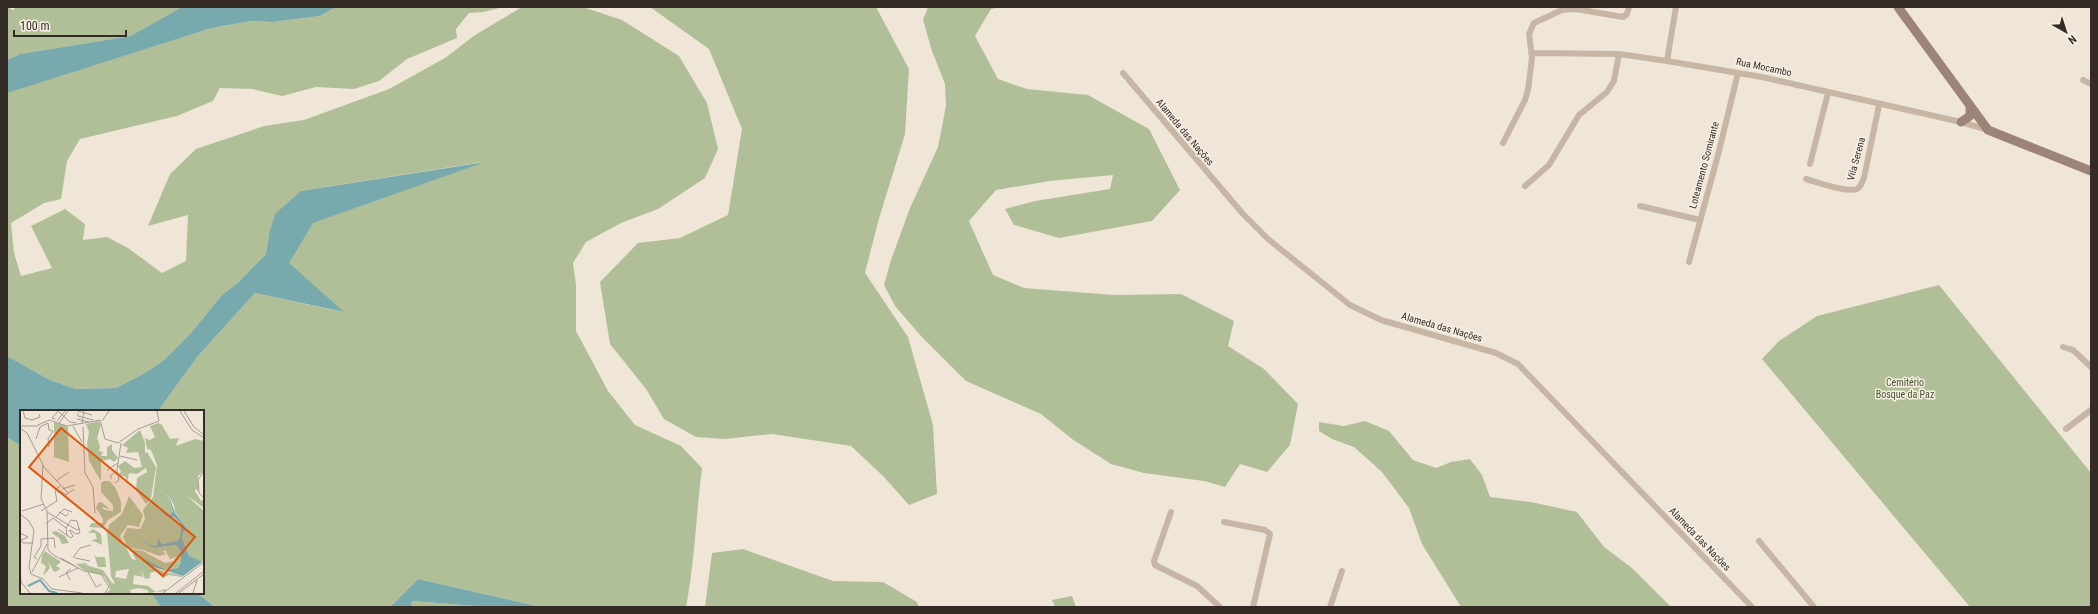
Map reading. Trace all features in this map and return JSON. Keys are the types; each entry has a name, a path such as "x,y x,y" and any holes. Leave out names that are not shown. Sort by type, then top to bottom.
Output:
{"main road":[{"path":"1898,7 1988,130"},
{"path":"1961,122 1970,116 1970,105"},
{"name":"Rua Mocambo","path":"1988,130 2091,171"}],"street":[{"path":"1503,143 1525,100 1531,80 1532,53 1529,39 1530,28 1534,23 1562,10 1576,9 1621,18 1627,14 1629,7"},
{"path":"1667,61 1676,7"},
{"name":"Rua Mocambo","path":"1532,53 1619,54 1667,61 1738,73 1961,122 1988,130"},
{"path":"1525,186 1549,165 1579,115 1608,92 1614,81 1619,54"},
{"name":"Alameda das Nações","path":"1123,73 1248,219 1268,239 1350,305 1381,320 1496,353 1518,364 1752,607"},
{"name":"Loteamento Somirante","path":"1689,262 1738,73"},
{"path":"2083,80 2091,84"},
{"path":"1810,164 1828,93"},
{"name":"Vila Serena","path":"1806,179 1844,188 1855,189 1860,186 1864,178 1879,105"},
{"path":"1640,206 1700,220"},
{"path":"2063,347 2073,350 2091,367"},
{"path":"2066,429 2091,410"},
{"path":"1171,512 1154,561 1155,565 1198,586 1220,607"},
{"path":"1224,522 1265,530 1270,534 1253,607"},
{"path":"1759,541 1814,607"},
{"path":"1330,607 1342,571"}],"green space":[{"path":"7,7 13,10 16,7 182,7 132,36 20,54 7,60"},
{"path":"336,7 503,7 484,12 469,13 456,29 457,38 407,59 379,81 354,89 316,87 282,96 252,89 220,88 213,101 177,116 80,139 67,161 61,199 44,203 11,223 14,253 21,276 52,268 31,226 65,209 85,224 83,240 107,237 128,248 162,273 186,261 188,215 148,226 170,174 196,149 264,126 304,120 389,89 445,58 475,35 522,7 583,7 622,20 679,56 707,103 718,149 705,178 658,209 621,223 586,242 573,263 576,285 576,331 608,391 635,425 681,446 702,468 686,607 541,607 418,579 390,607 215,607 198,594 204,594 204,410 159,410 198,356 255,293 343,312 288,263 312,223 482,162 301,191 269,234 266,254 238,284 221,296 191,333 163,361 143,374 116,388 76,389 50,380 7,356 8,92 212,28 251,21 272,22 320,16"},
{"path":"650,7 876,7 909,69 905,134 878,222 865,273 908,337 933,425 937,494 909,505 883,476 851,446 772,434 725,439 696,437 664,419 646,389 610,344 600,282 638,243 680,238 728,215 742,129 709,49"},
{"path":"928,7 1001,7 991,9 975,36 998,79 1027,89 1088,95 1149,129 1180,190 1152,221 1059,238 1014,225 1005,209 1035,201 1110,189 1113,175 1050,181 996,190 969,221 993,275 1024,288 1114,295 1181,294 1234,321 1228,346 1264,369 1298,404 1290,445 1267,472 1240,464 1225,487 1204,481 1144,473 1111,464 1072,439 1041,414 966,381 920,335 895,306 884,285 891,260 910,208 938,147 946,106 945,84 932,51 923,20"},
{"name":"Cemitério Bosque da Paz","path":"1939,285 2091,473 2091,607 1970,607 1762,359 1779,341 1817,316"},
{"path":"1365,421 1389,431 1413,460 1436,468 1451,462 1470,459 1482,475 1490,497 1531,502 1577,512 1604,547 1632,568 1671,607 1461,607 1422,544 1409,508 1382,472 1354,447 1332,439 1319,431 1319,422 1344,426"},
{"path":"7,437 20,445 20,594 152,594 161,607 7,607"},
{"path":"743,549 833,581 883,582 917,602 919,607 705,607 712,553"},
{"path":"1072,596 1076,607 1055,607 1052,600"},
{"path":"412,601 489,607 411,607"}],"water":[{"path":"182,7 336,7 320,16 272,22 251,21 212,28 7,93 7,60 20,54 131,36"},
{"path":"485,162 313,223 289,263 344,312 255,293 198,356 159,410 20,410 20,445 7,437 7,356 50,380 76,389 116,388 143,374 163,361 191,333 221,296 238,283 266,254 269,234 275,214 301,191"},
{"path":"418,579 541,607 489,607 412,601 411,607 390,607"},
{"path":"152,594 198,594 215,607 161,607"}]}
